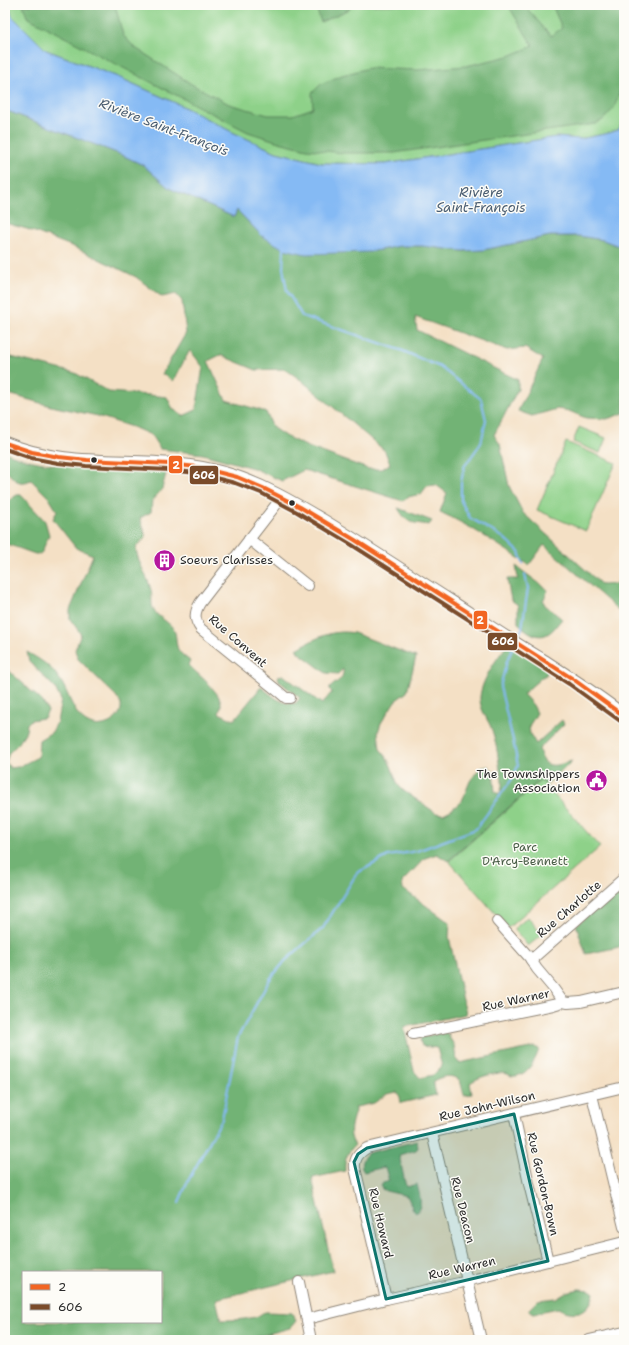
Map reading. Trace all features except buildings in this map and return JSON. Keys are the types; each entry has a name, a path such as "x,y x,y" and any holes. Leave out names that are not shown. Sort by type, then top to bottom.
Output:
{"main road":[{"path":"5,443 27,451 65,459 160,463 209,469 243,479 282,497 339,531 595,694 624,716"}],"street":[{"name":"Rue Convent","path":"282,497 200,603 195,613 198,624 205,633 286,698 290,698"},
{"path":"249,539 308,586"},
{"name":"Rue Charlotte","path":"531,960 624,878"},
{"path":"497,921 531,960 563,1002"},
{"name":"Rue Warner","path":"413,1034 563,1002 581,1002 624,992"},
{"name":"Rue John-Wilson","path":"358,1154 368,1148 624,1087"},
{"path":"592,1095 624,1227"},
{"name":"Rue Gordon-Bown","path":"514,1114 548,1261"},
{"name":"Rue Deacon","path":"432,1133 481,1340"},
{"name":"Rue Howard","path":"358,1154 354,1162 355,1168 386,1299"},
{"name":"Rue Warren","path":"307,1319 624,1242"},
{"path":"298,1282 311,1340"},
{"path":"589,1340 624,1332"}],"highlighted area":[{"path":"514,1114 548,1261 386,1299 354,1162 358,1154 367,1148"}],"green space":[{"path":"8,5 589,5 623,84 624,80 624,121 618,130 580,139 556,137 385,164 321,163 276,152 232,132 180,105 118,77 46,50 12,16"},
{"path":"23,5 115,5 123,35 134,47 193,85 229,104 268,115 293,115 313,108 312,93 321,84 342,75 369,68 417,70 466,66 509,56 533,46 508,5 524,5 551,36 562,28 552,5 624,5 624,80 614,108 603,120 595,124 394,153 343,153 307,149 248,132 27,17"},
{"path":"315,5 348,5 350,9 321,22"},
{"path":"5,110 122,155 143,165 169,188 234,217 237,210 262,236 369,252 400,246 422,246 463,251 483,250 550,236 579,236 603,240 624,248 624,413 607,419 586,418 569,411 557,409 532,416 518,411 543,359 525,348 507,350 415,317 417,330 518,380 518,389 494,435 500,444 509,486 523,513 602,585 616,584 624,574 624,615 544,545 529,565 474,530 440,512 447,493 436,485 427,486 421,494 408,497 403,501 304,470 282,481 253,468 203,454 160,449 151,435 135,428 98,416 51,406 5,393 5,310 9,329 8,348 11,357 75,373 109,392 167,397 173,409 183,416 196,410 203,367 190,350 173,381 162,374 186,333 182,301 176,294 162,297 136,277 74,247 27,229 5,223","holes":["220,355 256,370 285,369 301,380 385,451 390,464 381,469 368,469 308,447 285,436 273,428 266,412 226,400 208,361"]},
{"path":"579,427 606,438 600,453 573,442"},
{"path":"566,442 616,463 586,531 537,510"},
{"path":"5,452 32,461 60,465 89,467 142,467 167,470 162,489 152,501 151,512 140,518 146,537 136,547 138,558 151,590 152,606 154,611 172,627 175,632 179,651 190,661 188,665 217,693 221,703 219,713 234,720 261,687 286,703 296,703 300,698 279,681 278,676 283,675 322,704 332,692 329,689 341,678 343,669 338,674 326,673 298,652 297,649 324,635 338,632 354,633 416,657 407,692 395,701 381,723 378,732 380,749 386,756 391,766 398,785 404,791 436,813 443,814 451,810 462,801 470,781 480,768 488,766 493,771 495,792 499,794 501,791 502,779 495,742 492,730 481,704 480,694 485,679 503,651 507,646 511,646 548,670 546,675 523,694 533,705 537,713 529,726 530,734 536,744 562,720 564,724 539,749 541,756 547,764 555,765 572,761 546,785 540,780 448,861 437,854 425,858 402,882 403,889 450,923 449,937 466,1014 404,1027 414,1071 420,1078 433,1075 442,1066 437,1048 422,1046 420,1040 422,1037 446,1032 454,1045 456,1059 459,1063 535,1047 539,1049 538,1053 530,1067 522,1074 512,1076 504,1073 495,1074 481,1077 473,1081 470,1083 472,1094 464,1095 460,1080 446,1076 433,1081 436,1095 401,1103 397,1092 387,1094 374,1103 356,1107 351,1131 352,1140 355,1145 347,1157 345,1171 312,1178 333,1271 216,1299 221,1320 251,1318 266,1312 292,1313 296,1321 290,1328 245,1340 5,1340 5,667 42,701 48,711 44,718 31,720 27,724 26,731 19,743 9,753 6,762 10,768 18,767 38,757 39,740 52,732 57,722 61,700 55,688 29,661 27,652 44,663 55,673 62,683 76,711 86,722 98,726 103,725 113,721 121,709 120,701 78,659 75,650 81,634 70,619 70,610 93,555 76,548 53,519 57,511 49,498 31,480 27,482 19,482 5,470"},
{"path":"17,495 21,495 45,521 49,535 41,554 35,554 7,544 5,545 5,503"},
{"path":"398,508 432,521 429,525 410,522"},
{"path":"516,566 548,590 543,601 545,605 562,619 553,630 545,635 540,636 532,634 518,623 518,605 511,600 507,579 518,579"},
{"name":"Parc D'Arcy-Bennett","path":"541,780 600,847 508,928 449,861"},
{"path":"617,890 624,897 624,946 586,954 576,925"},
{"path":"528,917 542,935 528,946 514,929"},
{"path":"417,1141 418,1148 416,1150 399,1155 406,1187 417,1184 420,1195 420,1206 416,1213 413,1210 407,1196 382,1189 381,1186 383,1183 389,1181 385,1167 364,1172 361,1164 364,1157 368,1153"},
{"path":"579,1289 590,1290 594,1293 589,1305 581,1311 570,1312 558,1308 534,1313 528,1310 538,1300 556,1298 566,1292"}],"water":[{"name":"Rivière Saint-François","path":"5,5 8,5 12,16 46,50 118,77 180,105 232,132 276,152 321,163 385,164 556,137 580,139 618,130 624,121 624,248 603,240 579,236 550,236 483,250 463,251 422,246 400,246 369,252 306,254 284,249 262,236 237,210 234,217 169,188 143,165 122,155 5,110"}],"waterway":[{"path":"284,249 283,268 287,291 302,316 403,351 440,367 481,399 486,420 481,443 464,467 461,483 461,501 470,518 504,538 519,552 523,564"},
{"path":"517,639 522,628 528,588 525,575"},
{"path":"179,1202 188,1181 222,1119 238,1037 270,979 286,960 323,928 357,873 388,856 417,851 476,829 512,779 518,766 500,687 507,661 513,647"}],"transit line":[{"name":"2","path":"5,443 32,452 59,457 197,467 237,477 263,488 300,507 355,540 573,679 624,716"},
{"name":"606","path":"5,449 31,458 58,463 196,473 235,483 261,493 297,512 352,545 569,684 620,721"}],"place":[{"name":"Soeurs Clarisses","path":"164,560"},
{"name":"The Townshippers Association","path":"596,781"}]}
